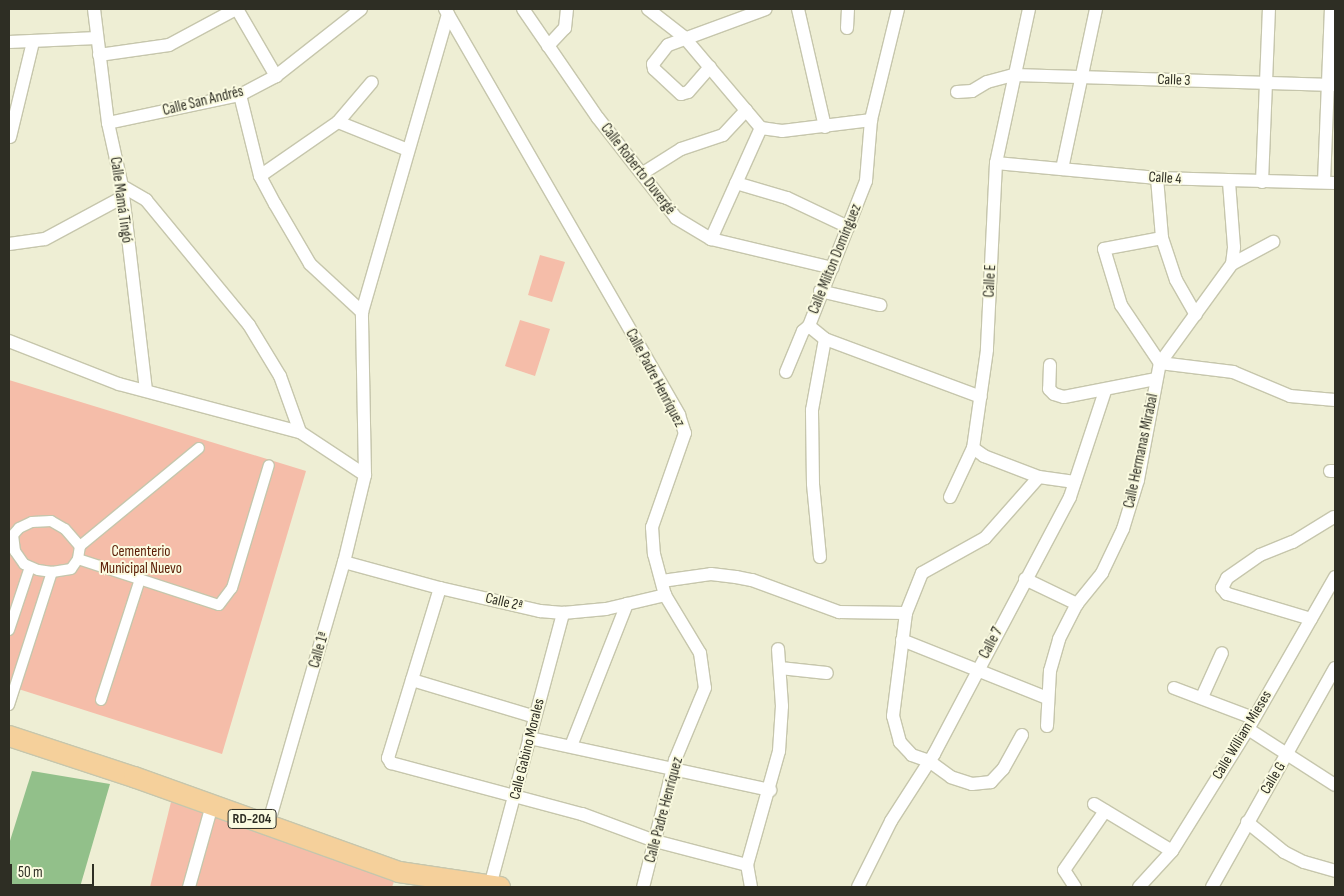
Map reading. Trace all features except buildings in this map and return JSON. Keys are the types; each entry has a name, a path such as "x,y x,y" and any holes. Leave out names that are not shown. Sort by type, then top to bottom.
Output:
{"main road":[{"name":"RD-204","path":"9,736 212,804 399,872 443,883 495,886"}],"street":[{"name":"Calle Mamá Tingó","path":"94,9 108,123 121,192 146,391"},
{"path":"99,54 169,46 237,9 276,76"},
{"name":"Calle San Andrés","path":"108,123 240,95 276,76 361,9"},
{"name":"Calle Roberto Duvergé","path":"523,9 598,118 643,173 676,218 711,239 833,268"},
{"path":"548,46 565,28 568,9"},
{"path":"648,9 684,38 761,128 782,131 871,120"},
{"path":"710,68 685,94 681,94 654,69 656,60 668,45 766,9"},
{"path":"798,9 825,127"},
{"path":"847,28 848,9"},
{"name":"Calle Milton Domínguez","path":"898,9 871,120 866,180 833,268 820,291 809,326 825,338 981,397"},
{"name":"Calle E","path":"950,498 974,448 981,397 996,163 1029,9"},
{"path":"1062,170 1096,9"},
{"path":"1262,182 1269,9"},
{"path":"1330,183 1332,9"},
{"name":"Calle 1ª","path":"268,825 344,562 365,475 362,312 446,11"},
{"name":"Calle Padre Henríquez","path":"446,11 678,415 685,433 652,526 654,554 665,596 700,652 705,672 702,701 673,769 643,887"},
{"path":"9,42 97,38"},
{"path":"10,137 33,42"},
{"name":"Calle 3","path":"957,92 972,91 987,82 1014,75 1332,85"},
{"path":"260,176 338,122 372,82"},
{"path":"240,95 260,176 310,264 362,312"},
{"path":"643,173 681,149 723,135 746,110"},
{"path":"338,122 408,150"},
{"path":"711,239 761,128"},
{"name":"Calle 4","path":"996,163 1156,178 1230,182 1330,183"},
{"path":"1156,178 1162,238 1176,280 1196,315"},
{"path":"1230,182 1234,234 1232,264"},
{"path":"736,183 787,198 848,227"},
{"path":"9,244 45,239 121,192 146,200 249,325 280,376 300,432"},
{"path":"1162,238 1104,249 1109,273 1121,305 1160,363 1233,372 1290,396 1335,400"},
{"path":"1232,264 1273,242"},
{"name":"Calle Hermanas Mirabal","path":"1047,726 1047,698 1050,671 1059,639 1077,604 1102,573 1123,529 1138,480 1160,363 1232,264"},
{"path":"820,291 880,305"},
{"path":"786,372 803,331 809,326"},
{"path":"820,557 813,484 812,410 825,338"},
{"path":"9,341 119,384 300,432 365,475"},
{"path":"1050,365 1049,389 1054,394 1064,397 1105,391 1156,379"},
{"name":"Calle 7","path":"858,887 891,821 929,761 1075,482 1105,391"},
{"path":"80,546 65,529 51,522 32,522 11,534 15,551 30,566 52,572 71,568 78,559 80,546 199,448"},
{"path":"974,448 984,456 1039,477 1075,482"},
{"path":"78,559 219,605 232,588 269,465"},
{"path":"1022,735 1003,770 991,782 972,784 951,777 929,761 912,755 900,742 893,716 906,613 922,573 985,538 1039,477"},
{"path":"1311,619 1227,594 1222,588 1227,578 1260,555 1302,538 1334,517"},
{"name":"Calle 2ª","path":"344,562 440,588 563,613 627,604 665,596"},
{"path":"9,630 30,566"},
{"path":"9,705 52,572"},
{"path":"662,581 711,574 736,577 752,580 839,612 906,613"},
{"name":"Calle William Mieses","path":"1140,887 1172,851 1250,724 1335,577"},
{"path":"101,700 140,579"},
{"path":"1025,579 1077,604"},
{"path":"440,588 389,761 515,798 582,814 655,841 748,865"},
{"path":"571,746 627,604"},
{"name":"Calle Gabino Morales","path":"495,886 529,738 563,613"},
{"path":"902,640 1047,698"},
{"path":"751,887 748,865 770,790 779,751 782,706 778,649"},
{"path":"1202,697 1222,654"},
{"path":"780,668 827,673"},
{"name":"Calle G","path":"1212,887 1334,668"},
{"path":"412,680 535,717"},
{"path":"1174,688 1202,697 1250,724 1286,756 1335,785"},
{"path":"529,738 770,790"},
{"path":"189,887 212,804"},
{"path":"1076,887 1064,870 1100,807 1172,851"},
{"path":"1247,822 1284,852 1304,862 1335,871"}],"green space":[{"path":"540,255 565,262 552,302 528,295"},
{"path":"520,320 550,329 535,376 505,366"},
{"name":"Cementerio Municipal Nuevo","path":"9,380 306,471 222,754 9,686"},
{"path":"171,802 395,879 392,887 150,887"}]}
